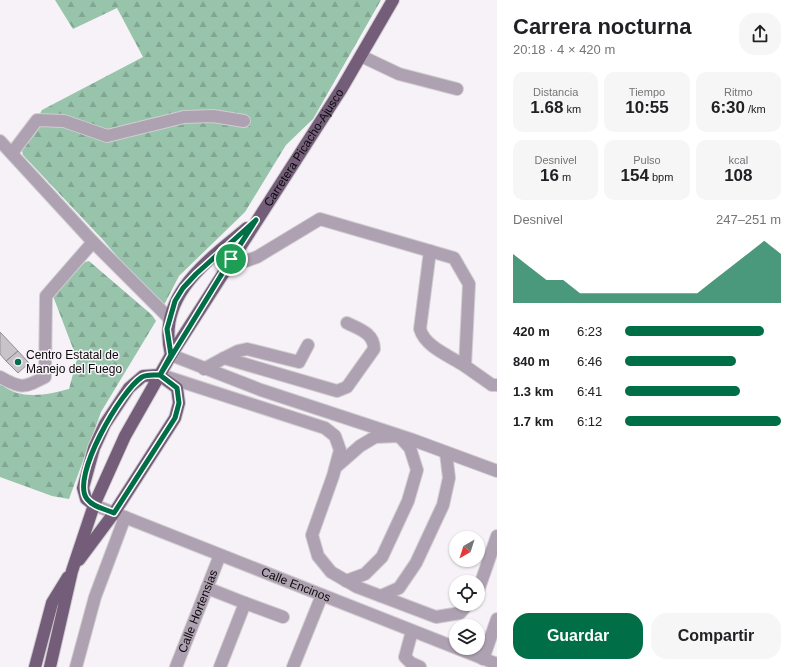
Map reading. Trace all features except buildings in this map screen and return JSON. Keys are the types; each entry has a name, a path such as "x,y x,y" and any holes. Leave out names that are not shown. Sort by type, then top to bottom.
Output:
{"main road":[{"name":"Carretera Picacho-Ajusco","path":"50,667 72,571 94,505 125,436 171,355 361,56 393,0"},
{"path":"171,355 167,329 175,301 183,288 225,246 256,220"},
{"path":"72,571 119,515 175,418 179,403 177,388 160,375 143,376 129,388 105,424 94,448 83,488 86,499 94,505"},
{"name":"Carretera Picacho-Ajusco","path":"35,667 52,603 72,571"}],"street":[{"path":"361,56 399,74 457,89"},
{"path":"12,153 37,120 64,121 107,136 184,117 213,116 244,121"},
{"path":"0,140 93,242 169,318"},
{"path":"231,259 246,261 257,257 320,219 454,258 469,284 465,366"},
{"path":"0,377 14,385 28,386 45,377 46,296 93,242"},
{"path":"430,251 420,329 422,335 427,342 492,385 497,385"},
{"path":"224,358 337,391 347,387 374,349 374,342 370,336 347,322"},
{"path":"204,369 238,351 247,349 299,362 308,345"},
{"path":"171,355 204,369 497,471"},
{"path":"160,375 325,428 335,436 340,450 336,467 312,535 318,556 331,572 381,596 436,617 460,613 462,611"},
{"path":"336,467 360,446 375,437 399,436 410,448 417,470 408,502 382,557 365,574 346,580"},
{"path":"381,596 399,588 416,563 443,505 449,478 446,453"},
{"name":"Calle Encinos","path":"94,505 491,663"},
{"path":"76,667 119,515"},
{"path":"484,575 497,536"},
{"name":"Calle Hortensias","path":"176,667 220,555"},
{"path":"207,588 283,617"},
{"path":"293,667 322,596"},
{"path":"220,667 245,603"},
{"path":"491,663 497,619"},
{"path":"412,631 405,657 411,663 420,667"}],"green space":[{"path":"55,0 381,0 313,119 286,145 245,212 179,276 164,305 147,292 104,241 23,155 21,147 42,110 143,57 117,8 73,29"},
{"path":"89,261 152,315 156,321 101,412 69,499 52,496 0,477 0,383 7,389 33,395 69,389 77,359 53,296 85,262"}],"place":[{"name":"Centro Estatal de Manejo del Fuego","path":"18,362"}],"route":[{"path":"231,259 160,375 177,388 179,403 175,418 114,513 94,505 86,499 83,488 94,448 105,424 129,388 143,376 160,375 171,355 167,329 169,318 175,301 183,288 225,246 256,220 231,259"}]}
